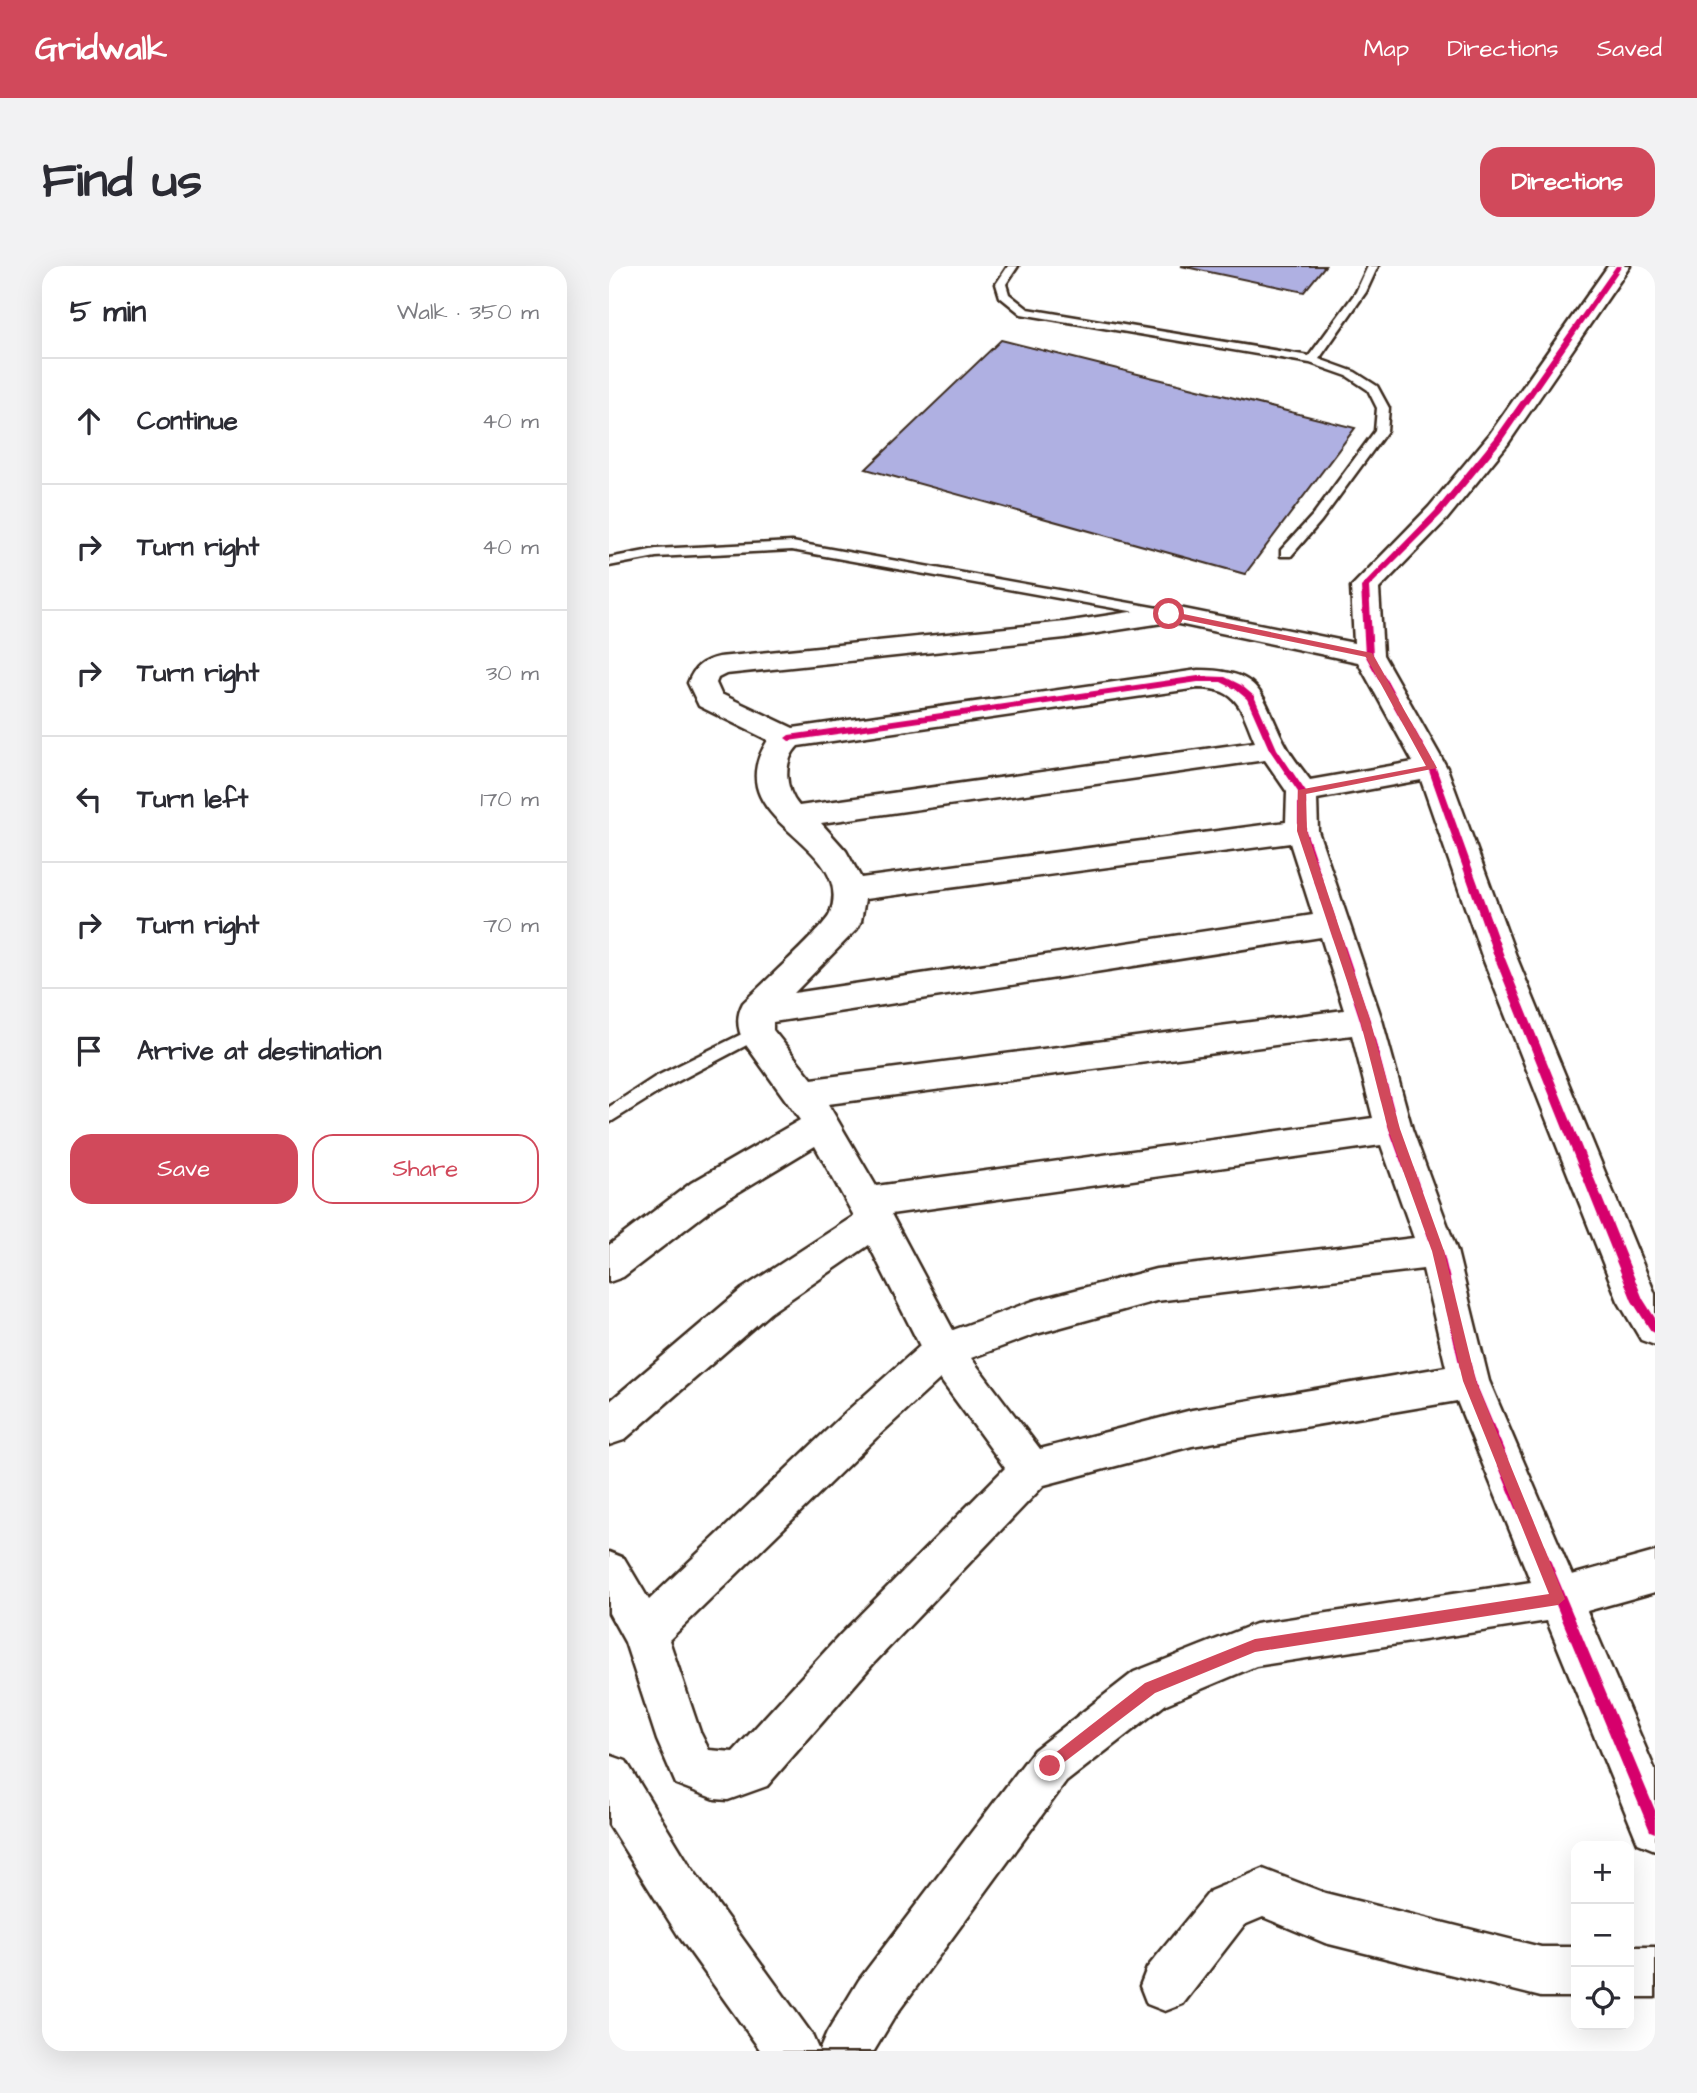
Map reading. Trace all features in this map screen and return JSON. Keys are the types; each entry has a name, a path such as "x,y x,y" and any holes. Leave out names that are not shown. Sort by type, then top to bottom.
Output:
{"street":[{"path":"1619,266 1498,440 1438,513 1365,587 1369,655 1432,768 1499,956 1639,1301 1655,1328"},
{"path":"789,738 709,700 702,683 706,673 719,666 1065,630 1169,614 1369,655"},
{"path":"756,1023 845,921 851,890 835,859 775,798 771,777 780,745 789,738 1210,679 1222,679 1251,698 1273,748 1302,792 1302,831 1365,1020 1394,1129 1438,1251 1469,1381 1655,1826"},
{"path":"792,817 1273,748"},
{"path":"1302,792 1432,768"},
{"path":"851,890 1302,831"},
{"path":"756,1023 1333,923"},
{"path":"609,1266 811,1110 1365,1020"},
{"path":"756,1023 871,1211 943,1351 1031,1470"},
{"path":"609,1427 756,1301 871,1211 1394,1129"},
{"path":"645,1634 862,1424 943,1351 1033,1318 1156,1285 1438,1251"},
{"path":"609,1572 645,1634 680,1740 693,1767 718,1776 734,1778 750,1769 857,1649 1031,1470 1192,1428 1469,1381"},
{"path":"845,2051 877,1998 1050,1766 1150,1688 1255,1646 1558,1599 1655,1572"},
{"path":"609,1778 672,1881 744,1986 793,2051"},
{"path":"1164,1986 1227,1908 1263,1894 1325,1918 1541,1972 1571,1972"},
{"path":"1634,1972 1655,1972"}],"lane":[{"path":"1013,266 1001,284 1004,295 1025,312 1312,360 1351,374 1373,388 1383,408 1381,431 1317,518 1286,553"},
{"path":"1312,360 1360,292 1373,266"},
{"path":"609,562 656,553 792,545 1169,614"},
{"path":"609,1116 756,1023"}],"building":[{"path":"1181,266 1325,266 1304,292"},
{"path":"1001,340 1355,428 1245,574 866,469"}],"cycle path":[{"path":"1619,266 1498,440 1438,513 1365,587 1369,655 1432,768 1499,956 1638,1301 1655,1328"},
{"path":"789,738 1198,679 1222,679 1251,698 1273,749 1302,792 1302,831 1365,1020 1394,1129 1438,1251 1469,1381 1655,1826"}],"route":[{"path":"1050,1766 1150,1688 1255,1646 1558,1599 1469,1381 1438,1251 1394,1129 1365,1020 1302,831 1302,792 1432,768 1369,655 1169,614"}]}
